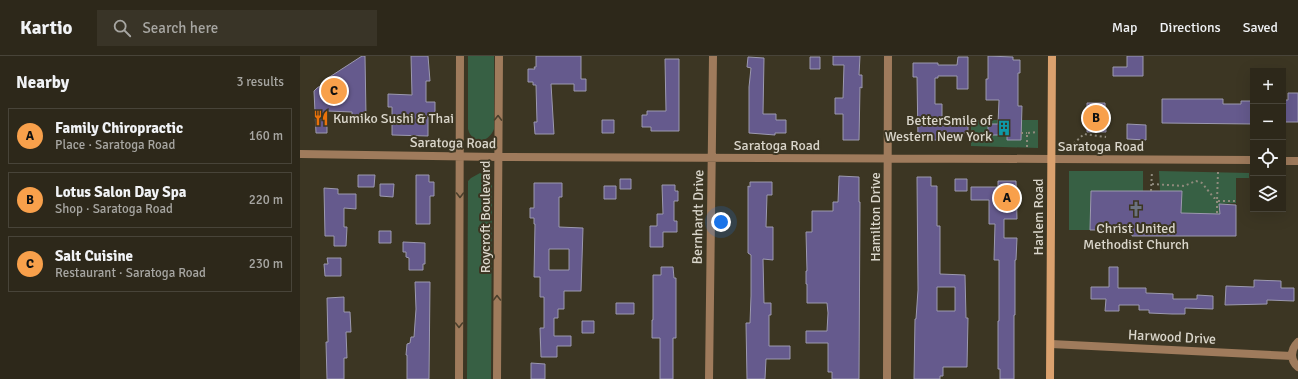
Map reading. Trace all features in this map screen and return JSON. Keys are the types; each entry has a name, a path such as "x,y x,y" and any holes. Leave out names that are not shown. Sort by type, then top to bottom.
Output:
{"main road":[{"name":"Harlem Road","path":"1050,379 1052,56"}],"street":[{"name":"Roycroft Boulevard","path":"459,379 460,56"},
{"name":"Roycroft Boulevard","path":"497,379 499,56"},
{"name":"Bernhardt Drive","path":"709,379 713,56"},
{"name":"Hamilton Drive","path":"887,379 888,56"},
{"name":"Saratoga Road","path":"300,154 498,157 1250,160"},
{"path":"1286,161 1298,161"},
{"path":"1298,342 1292,350 1293,361 1298,367"},
{"name":"Harwood Drive","path":"1051,344 1292,356"}],"path":[{"path":"1021,132 1038,132"},
{"path":"1027,133 1027,147"},
{"path":"1070,147 1084,134 1088,133 1106,137"},
{"path":"1151,191 1152,171"},
{"path":"1217,213 1218,172"},
{"path":"1152,184 1184,186 1196,181 1202,183 1214,198 1238,202"}],"green space":[{"path":"468,56 494,56 494,129 484,140 476,140 470,134 468,129"},
{"path":"971,120 1038,120 1038,148 971,146"},
{"path":"1069,171 1143,171 1143,191 1091,191 1090,230 1069,230"},
{"path":"1159,171 1249,173 1249,178 1236,178 1236,203 1219,204 1220,214 1181,213 1182,191 1160,191"},
{"path":"480,173 488,177 492,186 491,379 467,379 468,181"}],"building":[{"path":"362,56 365,56 366,116 352,117 352,112 327,111 327,133 316,133 314,91 328,81 328,78"},
{"path":"411,56 428,56 430,81 426,81 426,102 435,102 435,116 428,116 428,136 392,135 392,107 388,107 388,94 412,95"},
{"path":"536,56 581,56 581,79 586,79 586,91 574,91 574,84 551,84 554,134 535,134 534,122 537,122 536,85 533,85 533,82 528,82 528,69 535,69"},
{"path":"833,56 860,56 859,75 862,75 862,88 860,87 859,140 843,140 843,114 835,114 835,98 843,98 844,65 833,65"},
{"path":"988,56 1013,57 1013,60 1020,60 1020,73 1018,73 1018,106 1022,106 1021,140 1007,140 1007,135 988,135 988,124 998,124 999,100 986,100"},
{"path":"1127,56 1143,56 1143,76 1113,76 1113,67 1127,67"},
{"path":"748,57 764,58 763,114 776,114 776,120 786,120 786,133 775,133 775,135 749,133 749,87 751,68 747,67"},
{"path":"810,57 820,57 820,69 810,69"},
{"path":"958,57 968,57 968,89 957,89 957,76 938,76 938,78 935,78 935,104 942,104 942,122 968,122 968,133 942,134 942,140 918,140 917,77 913,77 913,63 957,65"},
{"path":"665,59 679,59 679,131 651,131 651,127 642,127 642,115 647,115 647,111 666,111"},
{"path":"1288,93 1298,93 1298,122 1286,122 1286,100 1288,100"},
{"path":"1162,99 1223,99 1223,104 1241,104 1241,101 1250,101 1250,124 1162,123"},
{"path":"1087,103 1105,103 1106,132 1087,132"},
{"path":"602,120 614,120 614,133 602,133"},
{"path":"1127,124 1146,125 1146,140 1127,139"},
{"path":"358,175 375,175 374,187 358,187"},
{"path":"416,175 429,175 429,182 434,182 434,196 430,196 430,224 416,224"},
{"path":"839,176 859,177 859,379 832,379 832,372 828,372 828,343 806,343 806,331 827,331 828,313 827,303 807,303 806,232 812,232 812,211 833,211 833,202 838,202"},
{"path":"917,177 931,177 931,186 937,186 937,226 940,226 940,274 965,275 966,318 968,318 967,367 943,367 943,376 940,376 940,379 914,379 915,319 918,290","holes":["937,287 955,287 955,311 937,311"]},
{"path":"620,179 631,179 631,189 620,189"},
{"path":"955,179 967,179 967,191 955,191"},
{"path":"998,181 1016,181 1017,219 1004,219 1004,238 1017,238 1015,260 1014,379 1000,379 1000,369 998,369 999,260 994,260 995,224 989,224 989,200 971,200 971,187 998,187"},
{"path":"750,182 772,182 772,195 767,195 766,227 773,227 773,260 763,259 764,303 771,303 771,315 769,315 769,346 790,346 790,359 766,359 765,379 747,379 746,323 750,323 751,296 751,255 748,253 748,186 750,187"},
{"path":"534,183 562,183 562,197 559,197 559,227 583,228 581,291 564,291 564,309 558,309 558,318 554,318 554,336 571,336 571,346 557,346 557,357 541,357 540,328 544,328 544,297 540,297 540,277 534,277 535,224 534,218 530,218 530,208 534,208","holes":["549,249 569,249 569,270 549,270"]},
{"path":"380,184 394,184 393,197 380,196"},
{"path":"662,185 675,185 675,191 678,191 678,201 674,201 674,221 677,221 677,232 663,232 663,247 650,247 650,226 657,226 657,214 663,214"},
{"path":"604,186 616,186 616,199 604,199"},
{"path":"324,188 338,189 338,194 356,194 356,209 344,208 344,227 347,227 346,246 334,246 334,236 325,236"},
{"name":"Christ United Methodist Church","path":"1091,191 1182,191 1181,213 1220,214 1219,204 1236,205 1236,236 1132,236 1132,230 1090,230"},
{"path":"379,231 391,231 391,243 379,243"},
{"path":"403,242 425,243 425,264 423,264 423,270 409,270 409,258 406,257 406,252 403,252"},
{"path":"327,258 341,258 341,276 325,276 324,264 328,264"},
{"path":"661,267 673,267 674,278 676,278 676,338 673,338 673,379 660,379 660,338 652,338 653,275 661,275"},
{"path":"1109,267 1118,267 1118,288 1146,288 1146,293 1173,294 1173,299 1197,299 1197,295 1213,296 1213,309 1185,308 1185,314 1172,314 1149,313 1149,310 1139,310 1139,305 1119,305 1119,311 1105,311 1106,299 1091,299 1091,287 1109,287"},
{"path":"1254,280 1281,281 1281,288 1294,288 1294,301 1267,300 1267,304 1225,305 1226,286 1254,287"},
{"path":"415,282 430,282 429,379 407,379 407,344 410,343 411,337 414,337 416,309"},
{"path":"344,297 344,312 350,312 351,332 346,332 347,358 344,358 344,379 327,379 327,298"},
{"path":"616,303 634,303 634,314 616,314"},
{"path":"582,321 594,321 594,333 582,333"},
{"path":"531,363 545,364 545,379 531,379"}],"place":[{"name":"Salt Cuisine","path":"334,91"},
{"name":"Kumiko Sushi & Thai","path":"321,118"},
{"name":"Lotus Salon Day Spa","path":"1096,118"},
{"name":"BetterSmile of Western New York","path":"1004,128"},
{"name":"Family Chiropractic","path":"1007,198"},
{"name":"Christ United Methodist Church","path":"1136,209"}]}
